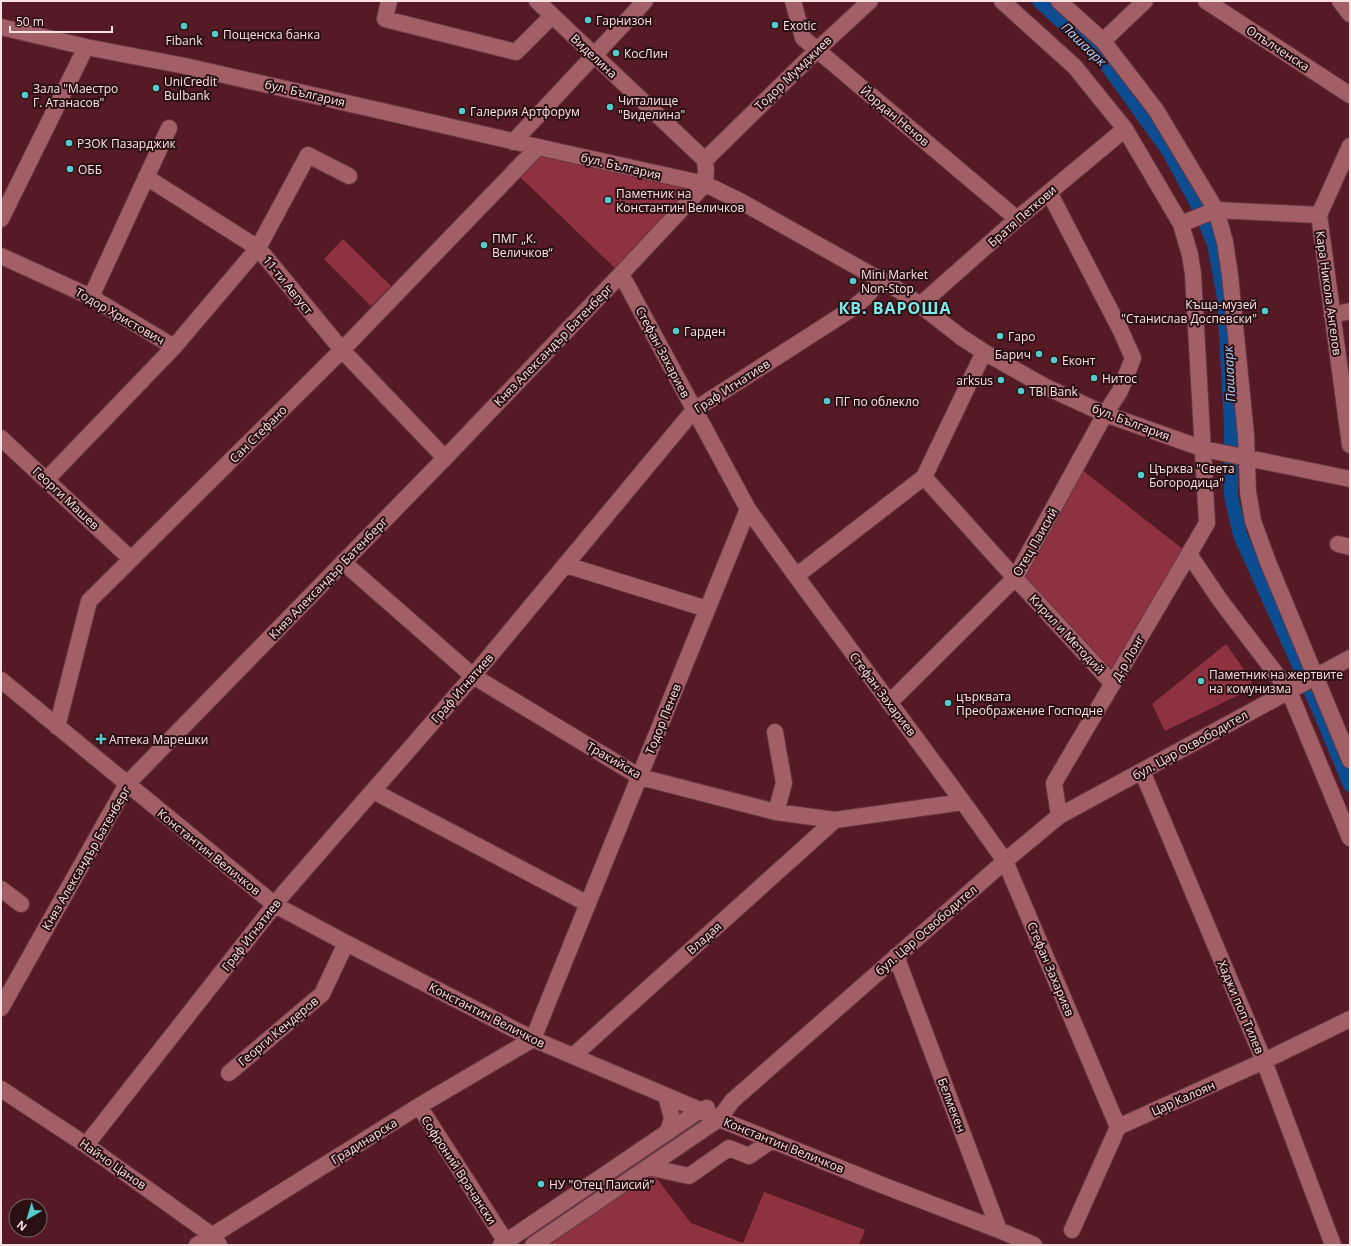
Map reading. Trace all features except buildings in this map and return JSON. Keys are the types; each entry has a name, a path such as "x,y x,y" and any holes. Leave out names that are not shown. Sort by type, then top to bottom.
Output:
{"street":[{"path":"389,1 385,19 516,52 552,16"},
{"name":"Виделина","path":"537,1 593,56 705,160"},
{"path":"513,142 645,1"},
{"name":"Йордан Ненов","path":"793,1 803,38 1017,219"},
{"name":"Тодор Мумджиев","path":"705,160 816,50 870,1"},
{"name":"Д-р Лонг","path":"1002,1 1075,67 1125,129 1186,222 1193,274 1209,450 1207,523 1054,783 1059,816"},
{"path":"1059,1 1102,41 1156,110 1213,211 1225,242 1230,275 1246,435 1243,457 1253,521 1350,760"},
{"path":"1102,41 1145,1"},
{"name":"Опълченска","path":"1206,1 1350,95"},
{"path":"1340,1 1350,14"},
{"name":"бул. България","path":"1,27 185,66 513,142 705,184 740,201 880,280 920,305 961,337 984,352 1046,387 1105,414 1209,450 1350,479"},
{"path":"1,219 86,46"},
{"path":"91,297 169,128"},
{"name":"Братя Петкови","path":"920,305 1017,219 1125,129"},
{"name":"Кара Никола Ангелов","path":"1350,146 1319,215 1350,445"},
{"name":"Сан Стефано","path":"57,727 89,601 474,219 538,147"},
{"path":"47,479 174,347 258,248 308,155 350,176"},
{"path":"705,160 705,184"},
{"name":"11-ти Август","path":"146,177 258,248 342,350 445,458"},
{"name":"Княз Александър Батенберг","path":"1,1008 127,784 445,458 705,184"},
{"path":"1049,192 1120,329 1133,358 1120,391 1105,414"},
{"path":"1186,222 1213,211 1319,215"},
{"name":"Тодор Христович","path":"1,256 91,297 174,347"},
{"name":"Стефан Захариев","path":"621,274 748,509 1005,861 1118,1127"},
{"name":"Граф Игнатиев","path":"86,1145 274,905 473,676 694,410 853,308 866,297 880,280"},
{"path":"1332,315 1350,311"},
{"path":"796,576 924,477 984,352"},
{"name":"Отец Паисий","path":"889,703 1015,578 1105,414"},
{"name":"Георги Машев","path":"1,438 47,479 131,559"},
{"name":"Кирил и Методий","path":"924,477 1113,684"},
{"name":"Тодор Пенев","path":"533,1039 748,509"},
{"path":"1189,554 1220,600 1289,690 1350,838"},
{"name":"Тракийска","path":"343,562 473,676 640,777 776,812 835,820 963,802"},
{"path":"566,565 708,609"},
{"name":"бул. Цар Освободител","path":"533,1245 718,1119 732,1101 1005,861 1059,816 1350,658"},
{"name":"Константин Величков","path":"1,680 274,905 533,1039 718,1119 1034,1245"},
{"path":"776,732 784,783 776,812"},
{"name":"Хаджи поп Тилев","path":"1142,771 1264,1061 1333,1245"},
{"path":"373,792 588,904"},
{"name":"Владая","path":"573,1056 835,820"},
{"path":"1,889 21,904"},
{"name":"Георги Кендеров","path":"229,1073 322,994 346,943"},
{"name":"Белмекен","path":"896,956 999,1230"},
{"name":"Цар Калоян","path":"1118,1127 1264,1061 1350,1019"},
{"name":"Градинарска","path":"197,1245 216,1240 419,1106 533,1039"},
{"name":"Найчо Цанов","path":"1,1089 86,1145 216,1240"},
{"path":"666,1096 672,1118 668,1132"},
{"path":"502,1240 700,1110 732,1101"},
{"name":"Софроний Врачански","path":"419,1106 502,1240"},
{"path":"1072,1230 1118,1127"},
{"path":"648,1167 689,1176 729,1148 749,1156 772,1140"}],"shaded area":[{"path":"538,147 705,184 621,274 515,172"},
{"path":"343,239 391,286 371,306 324,259"},
{"path":"1077,466 1189,554 1113,684 1015,578"},
{"path":"1226,644 1252,681 1247,691 1165,731 1152,704"},
{"path":"648,1167 691,1223 743,1243 764,1192 865,1230 859,1245 533,1245"}],"waterway":[{"name":"Пашаарк","path":"1039,1 1103,60 1169,152 1199,208 1214,244 1224,298 1231,425 1231,496 1240,535 1319,710 1350,785"}],"place":[{"name":"Гарнизон","path":"588,20"},
{"name":"Exotic","path":"775,25"},
{"name":"Fibank","path":"184,26"},
{"name":"Пощенска банка","path":"215,34"},
{"name":"КосЛин","path":"616,53"},
{"name":"UniCredit Bulbank","path":"156,88"},
{"name":"Зала \"Маестро Г. Атанасов\"","path":"25,95"},
{"name":"Читалище \"Виделина\"","path":"610,107"},
{"name":"Галерия Артфорум","path":"462,111"},
{"name":"РЗОК Пазарджик","path":"69,143"},
{"name":"ОББ","path":"70,169"},
{"name":"Паметник на Константин Величков","path":"608,200"},
{"name":"ПМГ „К. Величков“","path":"484,245"},
{"name":"Mini Market Non-Stop","path":"853,281"},
{"name":"Къща-музей \"Станислав Доспевски\"","path":"1265,311"},
{"name":"Гарден","path":"676,331"},
{"name":"Гаро","path":"1000,336"},
{"name":"Барич","path":"1039,354"},
{"name":"Еконт","path":"1054,360"},
{"name":"Нитос","path":"1094,378"},
{"name":"arksus","path":"1001,380"},
{"name":"TBI Bank","path":"1021,391"},
{"name":"ПГ по облекло","path":"827,401"},
{"name":"Църква \"Света Богородица\"","path":"1141,475"},
{"name":"Паметник на жертвите на комунизма","path":"1201,681"},
{"name":"църквата Преображение Господне","path":"948,703"},
{"name":"Аптека Марешки","path":"101,739"},
{"name":"НУ \"Отец Паисий\"","path":"541,1184"}],"district":[{"name":"КВ. ВАРОША","path":"895,308"}]}
